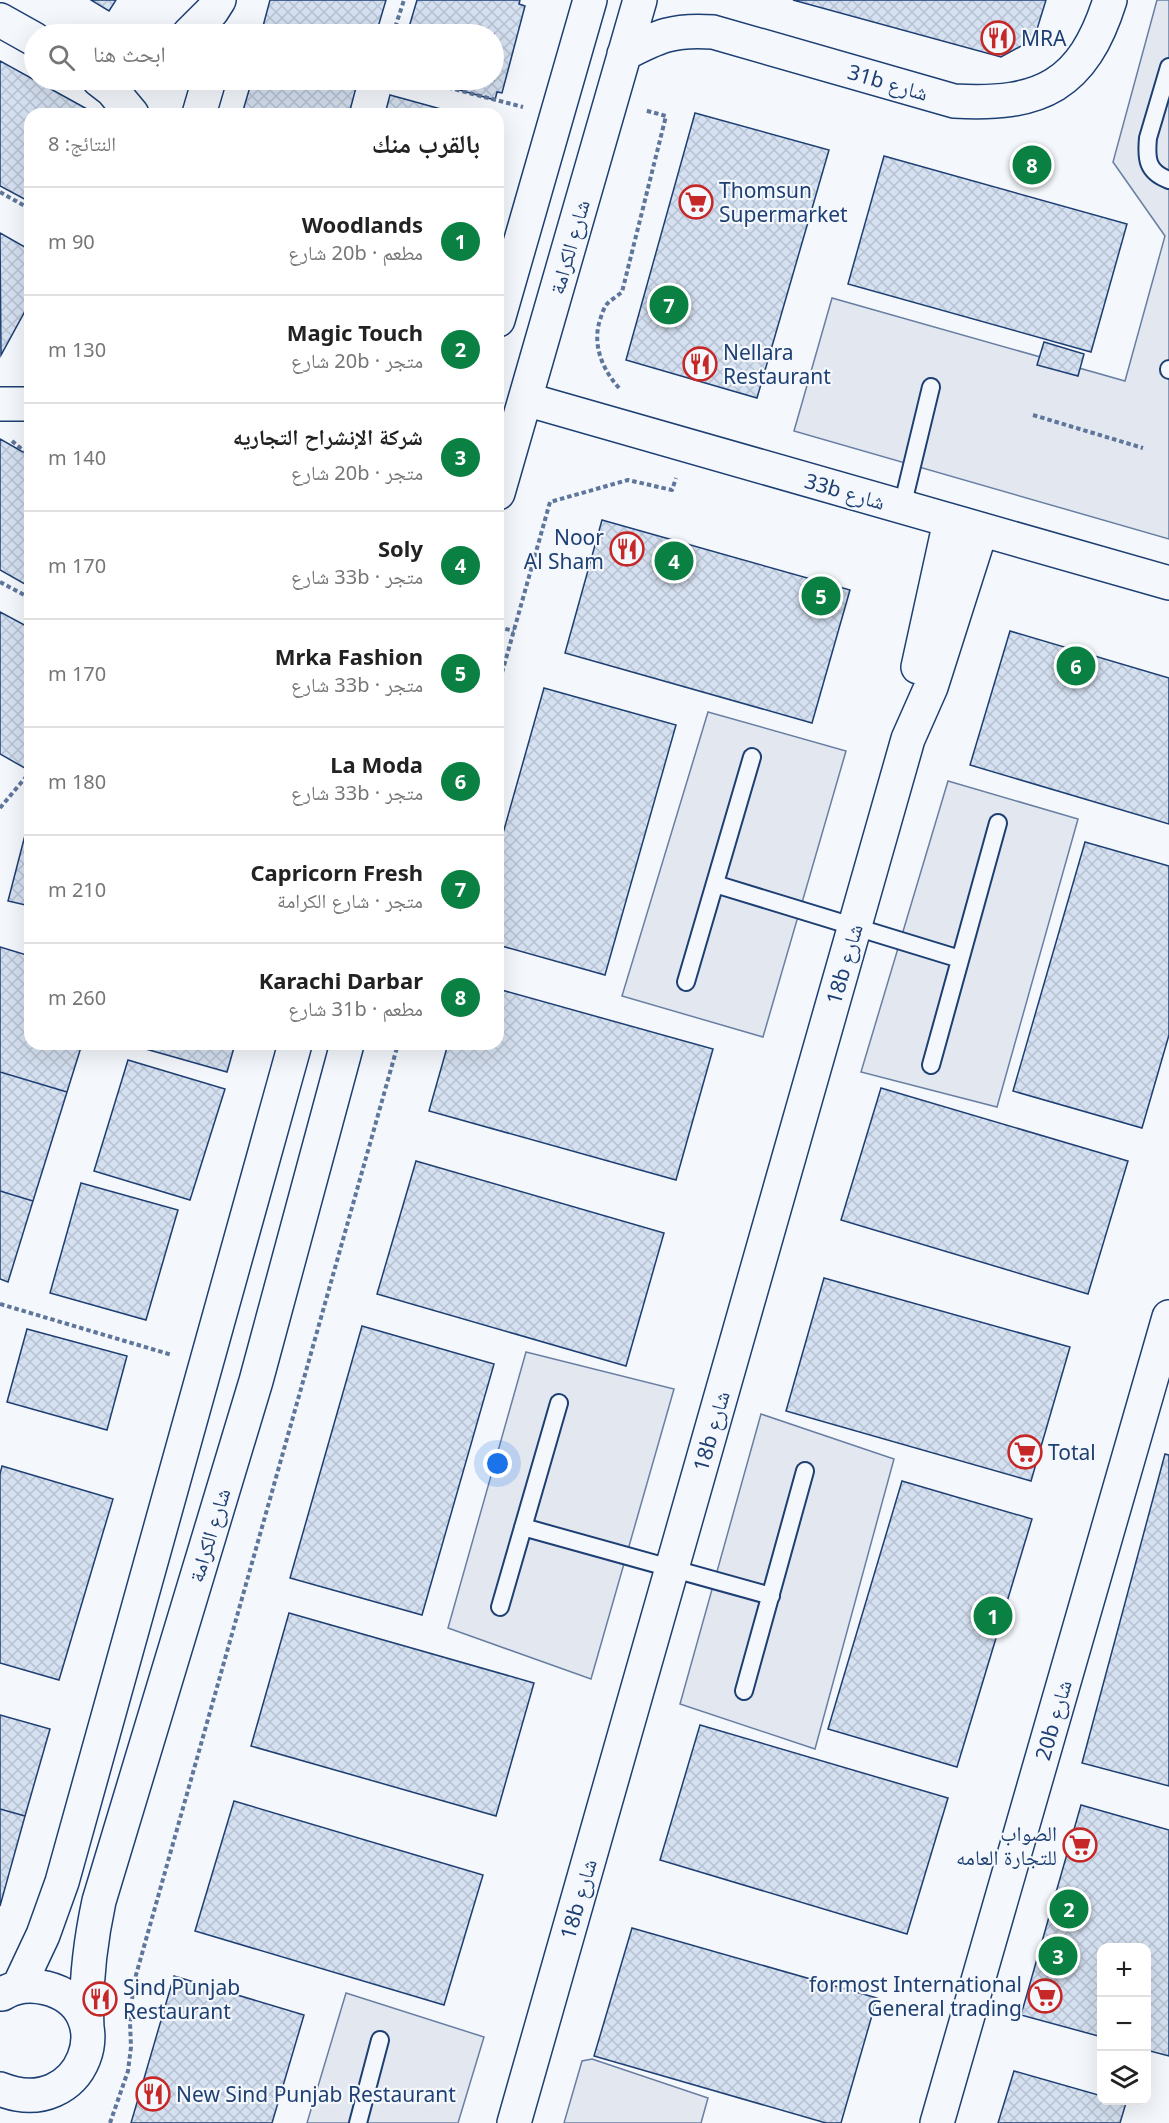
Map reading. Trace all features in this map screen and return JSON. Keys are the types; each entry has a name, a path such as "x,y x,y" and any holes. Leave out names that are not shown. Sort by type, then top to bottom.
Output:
{"street":[{"path":"199,24 219,0"},
{"path":"224,24 231,0"},
{"path":"504,299 590,0"},
{"name":"شارع الكرامة","path":"504,472 640,0"},
{"name":"31b شارع","path":"624,54 670,32 692,30 713,32 954,101 986,103 1021,99 1051,87 1076,68 1093,43 1110,0"},
{"path":"0,20 24,33"},
{"path":"112,90 127,108"},
{"path":"202,108 206,90"},
{"name":"33b شارع","path":"525,399 1168,583"},
{"path":"0,404 24,404"},
{"name":"18b شارع","path":"908,740 911,700 950,521"},
{"name":"18b شارع","path":"514,2123 908,740 931,687 981,530"},
{"path":"8,1989 33,1961 57,1900 293,1050"},
{"name":"شارع الكرامة","path":"52,2095 67,2086 85,2060 88,2044 86,2002 89,1951 99,1901 256,1381 345,1050"},
{"name":"20b شارع","path":"937,2123 1169,1317"},
{"path":"8,1989 37,1986 54,1990 69,1999 80,2012 87,2028"},
{"path":"0,2089 14,2096 33,2098 52,2095"},
{"path":"36,2123 52,2095"}],"lane":[{"path":"1169,67 1147,148 1148,162 1155,173 1169,180"},
{"path":"902,507 931,387"},
{"path":"686,982 752,757"},
{"path":"931,1065 998,824"},
{"path":"715,884 960,959"},
{"path":"500,1607 559,1403"},
{"path":"744,1691 805,1471"},
{"path":"523,1527 771,1596"},
{"path":"358,2123 380,2040"}],"path":[{"path":"396,24 404,0"},
{"path":"458,90 531,109"},
{"path":"612,101 666,116 622,292 605,306 599,323 597,342 601,361 610,378 621,391"},
{"path":"0,192 24,206"},
{"path":"1033,415 1143,448"},
{"path":"6,436 24,451"},
{"path":"504,666 550,502 628,480 672,490 685,445"},
{"path":"0,582 24,595"},
{"path":"504,628 514,631"},
{"path":"0,808 24,779"},
{"path":"110,2123 128,2071 131,2047 130,2023 136,1975 396,1050"},
{"path":"0,1305 204,1365"},
{"path":"256,1381 300,1393"}],"shaded area":[{"path":"1157,0 1169,0 1169,539 794,431 832,298 1125,381 1165,236 1113,162"},
{"path":"708,712 846,751 763,1037 622,996"},
{"path":"948,781 1078,819 997,1107 861,1072"},
{"path":"526,1352 674,1389 591,1679 448,1628"},
{"path":"761,1414 894,1459 815,1749 680,1704"},
{"path":"346,1993 484,2037 458,2123 307,2123"},
{"path":"592,2059 708,2098 701,2123 564,2123 582,2061"}],"building":[{"path":"91,0 116,0 109,11"},
{"path":"270,0 386,0 379,24 264,24"},
{"path":"417,0 520,0 519,4 525,6 504,85 504,24 410,24"},
{"path":"793,0 1046,0 1034,39 1001,57"},
{"path":"0,61 24,74 24,90 53,90 85,108 24,108 24,199 0,186"},
{"path":"249,90 355,90 351,108 244,108"},
{"path":"460,90 503,90 502,93 497,92 495,100"},
{"path":"390,95 437,108 387,108"},
{"path":"695,113 829,150 757,398 626,360"},
{"path":"884,156 1127,224 1091,352 848,284"},
{"path":"0,233 24,247 24,313 1,355"},
{"path":"1044,342 1084,354 1078,376 1037,365"},
{"path":"0,439 24,453 24,584 0,570"},
{"path":"602,520 850,590 812,723 565,653"},
{"path":"0,612 24,625 24,768 0,754"},
{"path":"1010,631 1169,678 1169,824 970,765"},
{"path":"544,688 676,725 605,975 504,947 504,830"},
{"path":"24,839 24,905 8,901"},
{"path":"1085,842 1169,866 1169,1035 1142,1128 1013,1091"},
{"path":"0,947 24,954 24,1050 80,1050 67,1092 0,1072"},
{"path":"504,991 713,1049 676,1180 429,1111 446,1050 504,1050"},
{"path":"149,1050 233,1050 227,1072"},
{"path":"128,1060 225,1089 190,1200 94,1171"},
{"path":"0,1072 67,1092 33,1201 0,1191"},
{"path":"881,1088 1128,1161 1088,1294 841,1220"},
{"path":"416,1161 664,1233 626,1366 377,1294"},
{"path":"81,1183 178,1210 146,1320 50,1293"},
{"path":"0,1191 33,1201 8,1282 0,1279"},
{"path":"824,1278 1070,1347 1031,1481 786,1411"},
{"path":"362,1326 494,1364 422,1615 290,1578"},
{"path":"27,1329 127,1356 107,1430 7,1402"},
{"path":"1165,1454 1169,1455 1169,1786 1082,1763"},
{"path":"2,1466 113,1499 59,1680 0,1663 0,1474"},
{"path":"902,1481 1032,1519 957,1767 828,1729"},
{"path":"289,1613 534,1683 496,1816 251,1746"},
{"path":"0,1715 50,1729 25,1816 0,1809"},
{"path":"700,1725 948,1798 907,1934 660,1860"},
{"path":"234,1801 483,1875 444,2005 195,1931"},
{"path":"1081,1805 1169,1830 1169,2056 1151,2051 1151,1943 1097,1943 1097,2036 1021,2015"},
{"path":"0,1809 25,1816 0,1906"},
{"path":"632,1928 877,1998 841,2123 826,2123 594,2056"},
{"path":"174,1976 304,2015 272,2123 131,2123"},
{"path":"1014,2071 1097,2095 1097,2105 1125,2105 1120,2123 998,2123"}],"place":[{"name":"MRA","path":"998,38"},
{"name":"Karachi Darbar","path":"1032,165"},
{"name":"Thomsun Supermarket","path":"696,202"},
{"name":"Capricorn Fresh","path":"669,305"},
{"name":"Nellara Restaurant","path":"700,364"},
{"name":"Noor Al Sham","path":"627,549"},
{"name":"Soly","path":"674,561"},
{"name":"Mrka Fashion","path":"821,596"},
{"name":"La Moda","path":"1076,666"},
{"name":"Total","path":"1025,1452"},
{"name":"Woodlands","path":"993,1616"},
{"name":"الصواب للتجارة العامه","path":"1080,1845"},
{"name":"Magic Touch","path":"1069,1909"},
{"name":"شركة الإنشراح التجاريه","path":"1058,1956"},
{"name":"formost International General trading","path":"1045,1996"},
{"name":"Sind Punjab Restaurant","path":"100,1999"},
{"name":"New Sind Punjab Restaurant","path":"153,2094"}]}
